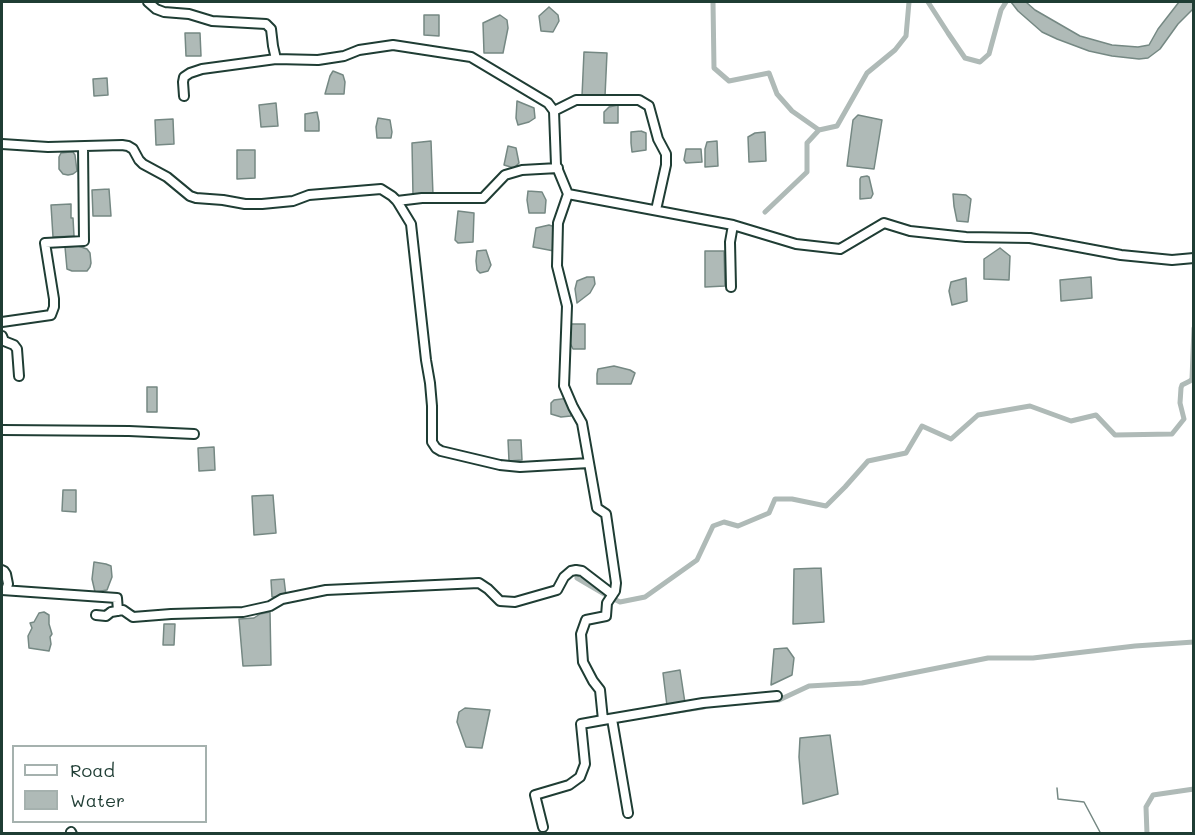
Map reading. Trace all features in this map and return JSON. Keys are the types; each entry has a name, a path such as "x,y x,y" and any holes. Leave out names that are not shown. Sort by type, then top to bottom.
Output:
{"street":[{"path":"148,2 164,12 189,14 212,21 266,24 271,28 276,59"},
{"path":"184,96 184,77 202,69 276,59 318,60 393,45 471,57 548,103 554,111 556,165 568,194 558,224 557,266 567,306 564,386 582,423 597,508 606,514 616,583 615,591 607,603 606,616 586,620 581,634 583,662 600,690 603,720"},
{"path":"554,111 576,100 639,100 649,106 658,139 666,154 666,165 656,210"},
{"path":"2,144 48,147 128,146 133,149 143,164 167,177 190,196 245,204 293,201 309,195 381,189 397,201 411,224 430,383 432,442 436,448 500,465 520,467 589,463"},
{"path":"2,322 51,315 54,298 45,243 84,241 83,147"},
{"path":"397,201 483,198 505,175 522,170 558,168"},
{"path":"568,194 733,225 796,244 840,249 884,223 910,231 966,237 1030,238 1121,255 1172,260 1194,258"},
{"path":"731,287 730,242 733,225"},
{"path":"2,336 4,341 14,345 17,350 19,376"},
{"path":"2,430 194,434"},
{"path":"2,570 6,574 8,584 4,590 117,598 118,611"},
{"path":"96,615 106,616 111,612 123,610 132,617 243,612 270,606 282,599 326,590 479,583 500,601 515,602 557,590 564,577 576,570 582,571 612,594"},
{"path":"543,827 535,795 569,785 580,777 585,764 581,724 704,704 777,696"},
{"path":"612,719 628,813"}],"water":[{"path":"1011,2 1026,2 1035,10 1080,36 1112,45 1138,47 1149,45 1179,2 1193,2 1194,8 1178,24 1160,49 1148,58 1139,59 1089,51 1057,39 1042,32"},
{"path":"549,7 558,15 559,21 553,32 541,31 539,16"},
{"path":"424,15 439,15 439,36 424,35"},
{"path":"500,15 507,20 508,28 503,53 484,53 483,23"},
{"path":"185,33 200,33 201,56 186,56"},
{"path":"584,52 607,53 605,96 582,96"},
{"path":"333,71 343,75 344,94 325,94"},
{"path":"107,78 108,95 94,96 93,79"},
{"path":"517,101 534,108 535,118 518,125"},
{"path":"276,103 278,126 261,127 259,105"},
{"path":"618,105 618,123 604,123 604,112 609,107"},
{"path":"317,112 319,131 305,131 305,114"},
{"path":"858,115 882,120 874,169 847,166 853,120"},
{"path":"378,118 390,120 391,138 377,138"},
{"path":"173,119 174,144 156,145 155,120"},
{"path":"631,132 646,133 646,150 632,152"},
{"path":"765,132 766,161 749,162 748,137 755,133"},
{"path":"431,141 433,195 413,196 412,143"},
{"path":"717,141 718,166 705,167 707,142"},
{"path":"508,146 516,148 519,163 514,168 504,165"},
{"path":"686,149 701,149 702,162 686,163 684,160"},
{"path":"237,150 255,150 255,178 237,179"},
{"path":"73,152 77,171 73,174 63,174 59,169 59,157 61,153"},
{"path":"867,176 873,194 871,198 860,199 860,179"},
{"path":"109,189 111,216 93,216 92,190"},
{"path":"528,191 542,192 546,200 545,213 529,213"},
{"path":"953,194 966,195 971,199 968,222 957,221"},
{"path":"71,204 74,236 53,237 51,205"},
{"path":"458,211 474,213 473,242 458,243 455,240"},
{"path":"549,225 555,227 554,251 533,247 536,228"},
{"path":"78,246 87,249 90,253 91,263 87,271 67,269 65,247"},
{"path":"1000,248 1010,256 1009,280 984,279 984,259"},
{"path":"486,250 491,265 488,271 480,273 477,270 477,251"},
{"path":"705,251 724,251 725,286 705,287"},
{"path":"594,277 595,284 590,293 577,303 575,289 577,281"},
{"path":"1091,277 1092,298 1061,301 1060,280"},
{"path":"966,278 967,301 952,305 949,291 951,282"},
{"path":"571,324 585,324 585,349 573,349 570,343"},
{"path":"614,366 635,373 631,384 597,384 598,369"},
{"path":"147,387 157,387 157,412 147,412"},
{"path":"569,398 571,416 561,417 551,414 551,403 554,400"},
{"path":"508,440 521,440 522,460 509,461"},
{"path":"214,447 215,470 199,471 198,448"},
{"path":"63,490 76,490 76,512 62,511"},
{"path":"273,495 276,533 254,535 252,496"},
{"path":"94,562 111,566 112,577 107,590 95,592 92,579"},
{"path":"821,568 824,622 793,624 794,569"},
{"path":"284,579 286,596 272,597 271,580"},
{"path":"44,612 49,615 52,634 49,651 29,648 28,636 32,628 30,623 34,622 39,613"},
{"path":"270,612 271,665 243,666 239,619 254,618"},
{"path":"164,624 175,624 174,645 163,645"},
{"path":"787,648 794,658 792,675 771,685 774,649"},
{"path":"680,670 685,703 667,706 663,673"},
{"path":"465,708 490,710 482,748 466,747 457,722 459,712"},
{"path":"830,735 838,794 803,804 799,757 800,738"}],"waterway":[{"path":"713,2 714,68 729,81 769,73 777,94 792,111 819,130"},
{"path":"765,212 807,172 807,143 819,130 837,126 867,73 895,50 906,36 909,2"},
{"path":"928,2 965,58 980,62 989,54 1001,10 1006,2"},
{"path":"577,578 620,602 645,597 697,560 713,526 724,522 738,526 769,513 775,499 792,499 826,506 868,461 906,453 922,426 951,439 978,415 1030,406 1071,421 1096,415 1115,435 1172,434 1184,419 1180,403 1181,388 1192,379 1194,328"},
{"path":"769,700 779,700 809,686 862,683 988,658 1033,658 1135,646 1194,642"},
{"path":"665,713 704,707"},
{"path":"1057,788 1058,799 1084,802 1101,834"},
{"path":"1147,834 1146,807 1153,795 1194,789"}]}
